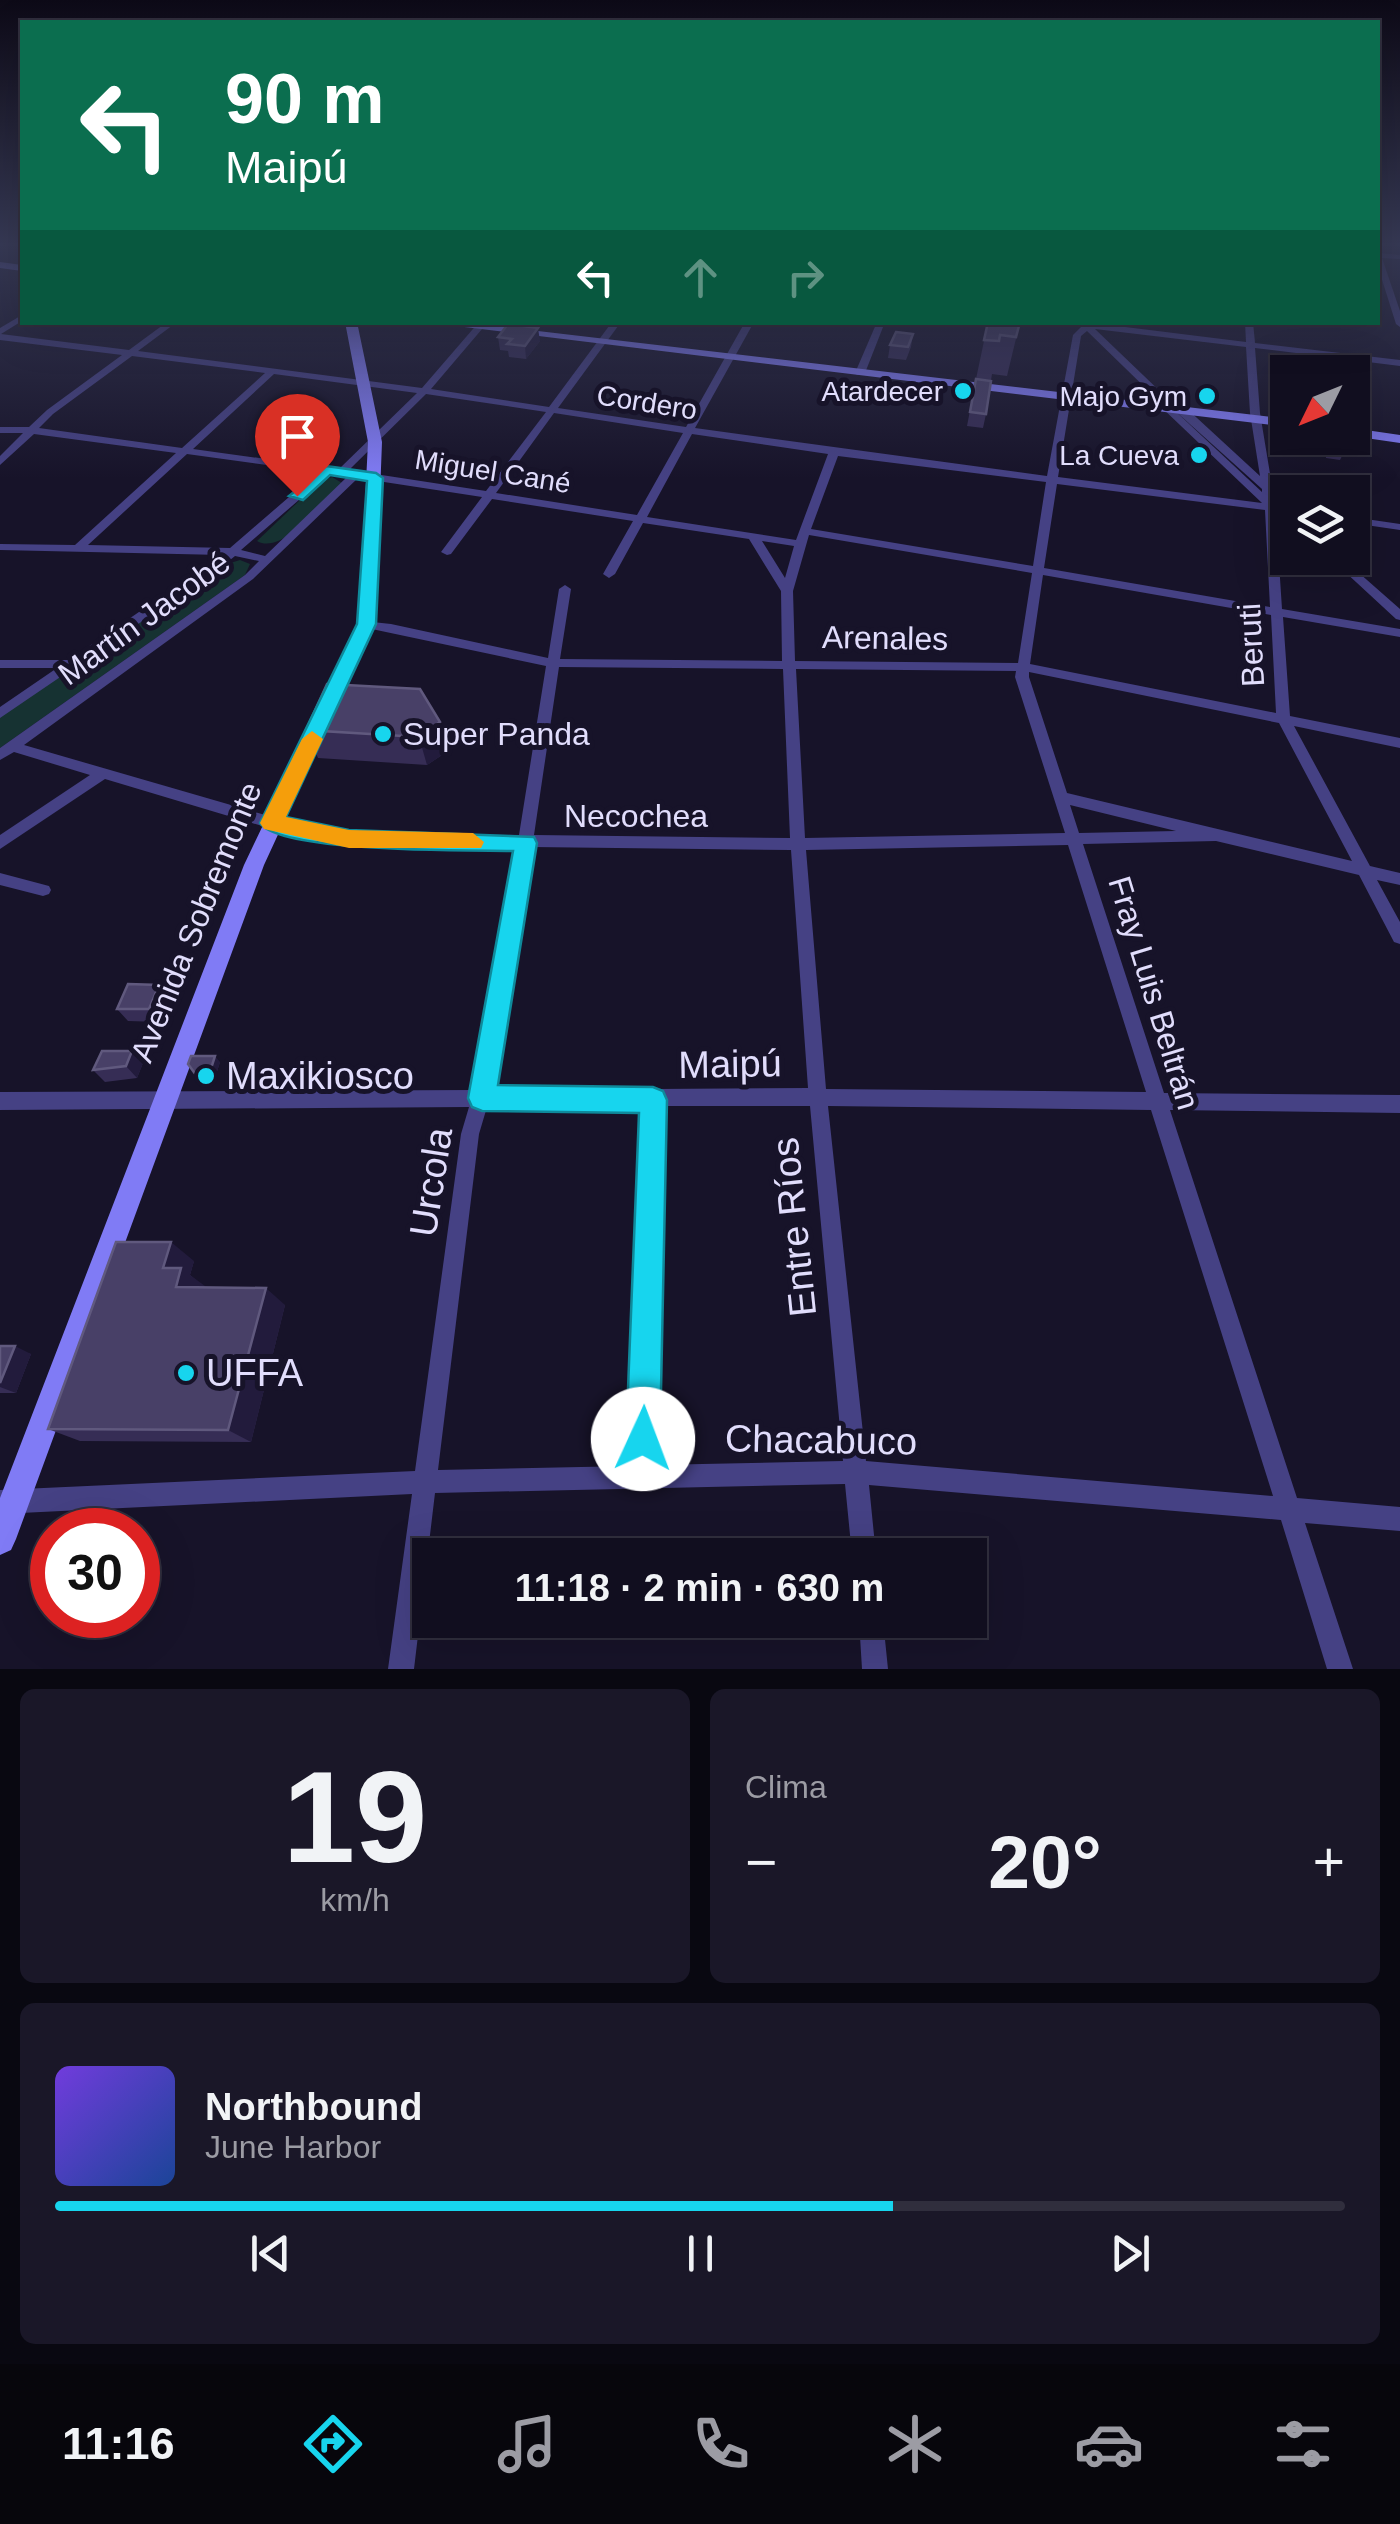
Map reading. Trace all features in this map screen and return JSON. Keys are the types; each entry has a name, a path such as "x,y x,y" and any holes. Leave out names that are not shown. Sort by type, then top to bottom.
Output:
{"main road":[{"name":"Avenida Sobremonte","path":"0,1538 7,1502 272,823 367,624 375,442 353,325"},
{"path":"488,325 1270,418"},
{"path":"1163,403 1256,416"},
{"path":"1370,432 1400,436"}],"street":[{"path":"0,462 30,430 169,325"},
{"name":"Martín Jacobé","path":"0,713 234,552 375,442 480,325"},
{"path":"447,552 616,325"},
{"path":"609,574 748,325"},
{"path":"861,370 880,325"},
{"name":"Fray Luis Beltrán","path":"1085,325 1078,334 1066,392 1023,668 1157,1104 1340,1669"},
{"path":"1087,325 1270,506"},
{"path":"1094,325 1400,364"},
{"name":"Beruti","path":"1249,325 1256,416 1270,506"},
{"name":"Cordero","path":"0,334 364,382 834,452 1270,506"},
{"path":"77,548 272,372"},
{"path":"1181,408 1270,491"},
{"name":"Miguel Cané","path":"0,430 30,430 356,474 754,538 803,538 1040,571 1400,633"},
{"name":"Entre Ríos","path":"834,452 787,591 788,665 818,1097 862,1538"},
{"name":"Martín Jacobé","path":"6,751 269,560 356,474"},
{"path":"1370,523 1400,527"},
{"path":"754,538 787,591"},
{"path":"0,547 234,552 269,560"},
{"name":"Beruti","path":"1275,575 1283,718 1400,938"},
{"path":"1355,575 1400,616"},
{"name":"Urcola","path":"401,1669 470,1134 482,1098 565,590"},
{"name":"Arenales","path":"367,624 432,634 518,658 554,663 1023,668 1400,743"},
{"path":"0,664 71,664"},
{"name":"Necochea","path":"6,751 103,773 272,823 349,839 798,844 1212,836"},
{"path":"0,843 103,773"},
{"name":"Necochea","path":"1063,798 1400,878"},
{"path":"0,879 42,890"},
{"name":"Maipú","path":"0,1101 818,1097 1400,1104"},
{"path":"642,1477 653,1100"},
{"name":"Chacabuco","path":"7,1502 425,1482 856,1472 1400,1519"},
{"path":"872,1638 875,1669"}],"green space":[{"path":"332,477 342,483 302,524 279,541 257,541 320,481"},
{"path":"240,560 250,564 245,575 0,748 0,717 224,565"}],"building":[{"path":"507,325 538,328 525,346 507,344 512,339 498,337"},
{"path":"987,325 1019,325 1016,337 1000,335 999,341 984,340"},
{"path":"896,332 913,334 908,347 890,345"},
{"path":"976,379 991,381 986,414 970,412"},
{"path":"327,684 420,689 440,722 419,737 306,730"},
{"path":"128,984 159,985 149,1009 117,1009"},
{"path":"102,1051 132,1051 126,1066 93,1070"},
{"path":"191,1056 215,1056 209,1075 196,1075 188,1064"},
{"name":"UFFA","path":"116,1242 171,1242 163,1268 181,1268 176,1287 266,1288 228,1430 48,1429"},
{"path":"0,1346 15,1346 0,1383"}],"slow traffic":[{"path":"312,739 272,823 349,839 473,842"}],"place":[{"name":"Atardecer","path":"963,391"},
{"name":"Majo Gym","path":"1207,396"},
{"name":"La Cueva","path":"1199,455"},
{"name":"Super Panda","path":"383,734"},
{"name":"Maxikiosco","path":"206,1076"},
{"name":"UFFA","path":"186,1373"}],"route":[{"path":"297,496 326,470 376,478 367,624 272,823 349,839 526,843 482,1098 653,1100 643,1439"}]}
